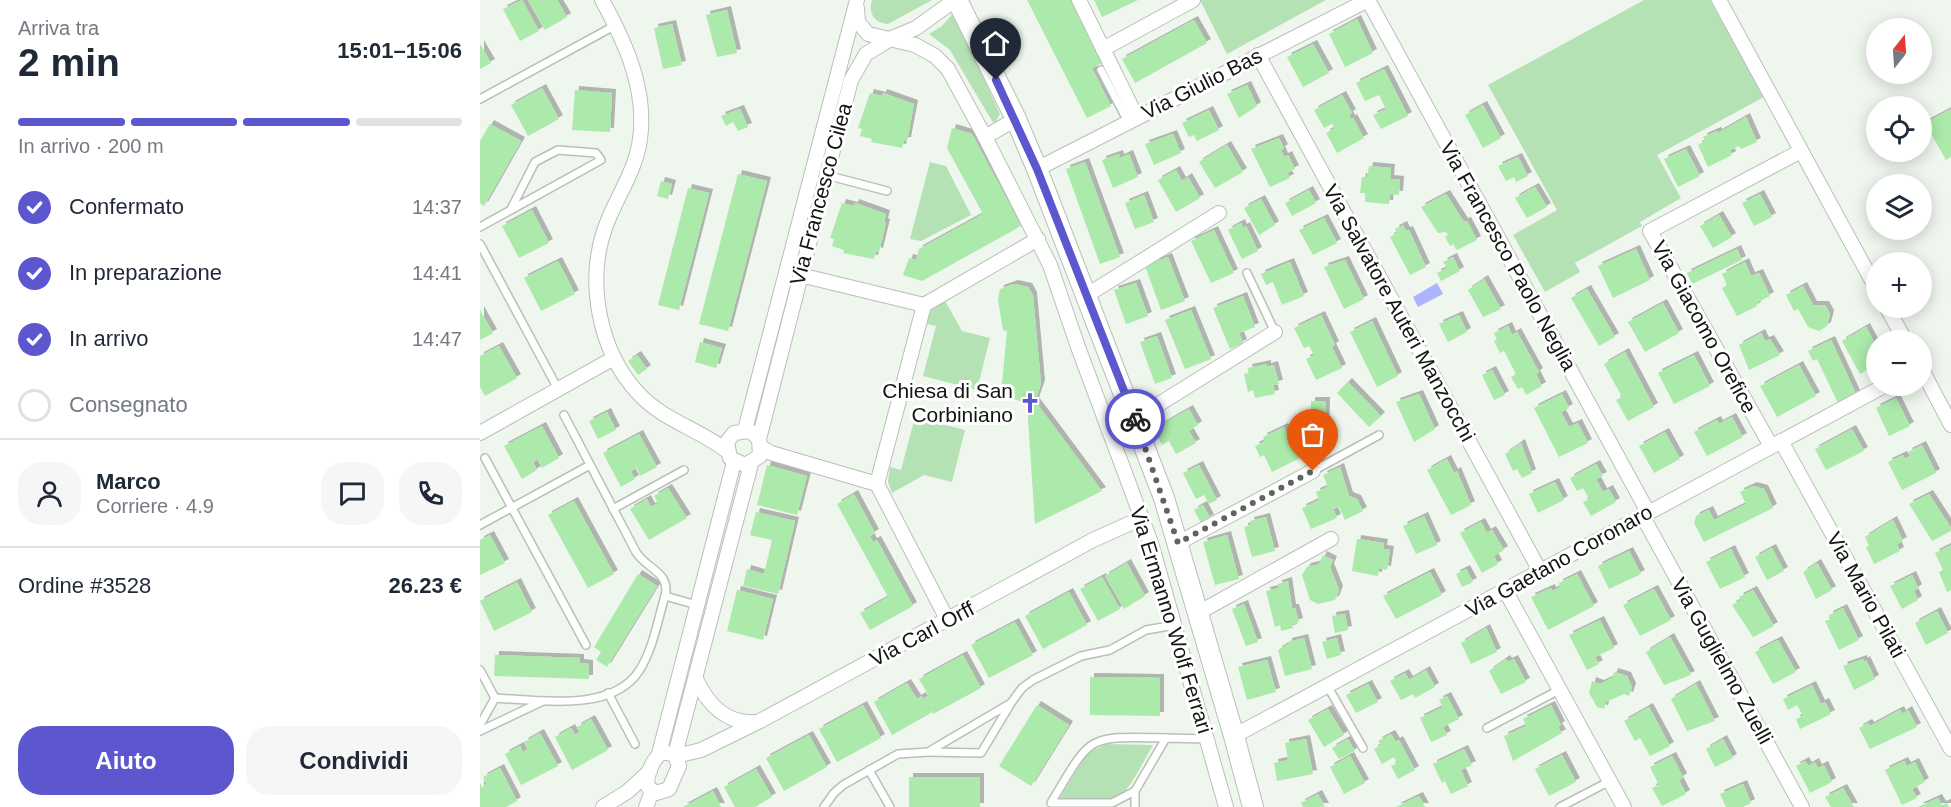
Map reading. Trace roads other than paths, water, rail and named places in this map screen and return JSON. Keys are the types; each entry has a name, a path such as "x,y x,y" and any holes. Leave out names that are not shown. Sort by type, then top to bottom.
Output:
{"street":[{"path":"602,0 632,62 640,95 641,137 634,166 606,227 598,251 597,294 603,327 614,358 638,393 652,406 668,418 730,450 761,452 877,484"},
{"name":"Via Francesco Cilea","path":"662,807 761,452 800,275 851,80 866,54 892,38 916,28 956,0"},
{"name":"Via Ermanno Wolf Ferrari","path":"956,0 1016,119 1135,419 1178,543 1253,807"},
{"path":"1079,0 1133,120"},
{"path":"1103,49 1193,0"},
{"name":"Via Giulio Bas","path":"1037,169 1368,0"},
{"name":"Via Francesco Paolo Neglia","path":"1368,0 1645,514"},
{"path":"1719,0 1866,270"},
{"name":"Via Francesco Cilea","path":"745,430 856,2"},
{"name":"Via Ermanno Wolf Ferrari","path":"856,2 858,22 868,34 915,45 935,56 948,69 1038,239 1142,518 1175,625 1226,807"},
{"name":"Via Salvatore Auteri Manzocchi","path":"1258,56 1540,571"},
{"path":"985,137 1016,119"},
{"name":"Via Giacomo Orefice","path":"1776,444 1650,231 1801,152"},
{"path":"1087,296 1219,213"},
{"path":"800,275 924,305 1038,239"},
{"path":"924,305 877,484 948,621"},
{"path":"1135,419 1275,333"},
{"path":"480,434 614,358"},
{"path":"1932,389 1951,425"},
{"name":"Via Gaetano Coronaro","path":"1234,736 1866,396"},
{"path":"646,807 651,790 646,780 659,754 698,605 730,450 745,430 750,431 761,452"},
{"name":"Via Mario Pilati","path":"1776,444 1951,749"},
{"path":"1178,543 1313,471"},
{"name":"Via Guglielmo Zuelli","path":"1645,514 1802,807"},
{"name":"Via Carl Orff","path":"676,760 760,721 948,621 1093,540 1142,518"},
{"path":"1198,613 1331,539"},
{"path":"1505,590 1624,807"},
{"path":"696,679 708,700 727,716 737,721 760,721"},
{"path":"659,754 667,752 676,760"},
{"path":"607,805 627,792 650,771"},
{"path":"627,792 651,790 660,794 666,791"},
{"path":"607,805 629,807"}],"lane":[{"path":"480,99 615,25"},
{"path":"1101,70 1133,120"},
{"path":"480,227 600,160 597,153 558,150 535,162 511,209"},
{"path":"826,175 887,191"},
{"path":"480,244 558,390"},
{"path":"1247,273 1275,333"},
{"path":"495,698 581,701 608,693 626,684 639,671 665,596 666,586 662,576 639,557 564,415"},
{"path":"1313,471 1379,435"},
{"path":"485,458 586,645"},
{"path":"480,525 590,465"},
{"path":"613,509 684,470"},
{"path":"665,596 698,605"},
{"path":"824,807 836,790 902,752 981,753 1011,703 1029,682 1077,658 1110,650 1150,629 1175,625"},
{"path":"480,670 495,698"},
{"path":"1328,687 1363,748"},
{"path":"1487,729 1560,690"},
{"path":"608,693 635,744"},
{"path":"480,725 495,698"},
{"path":"480,731 545,700"},
{"path":"928,752 1011,703"},
{"path":"1135,791 1106,803 1051,802 1078,756 1092,744 1112,737 1207,739"},
{"path":"1135,807 1135,791 1166,738"},
{"path":"870,770 890,807"},
{"path":"1560,807 1610,782"}],"water":[{"path":"1437,283 1443,294 1418,307 1413,297"}],"place":[{"name":"Chiesa di San Corbiniano","path":"1030,403"}]}
